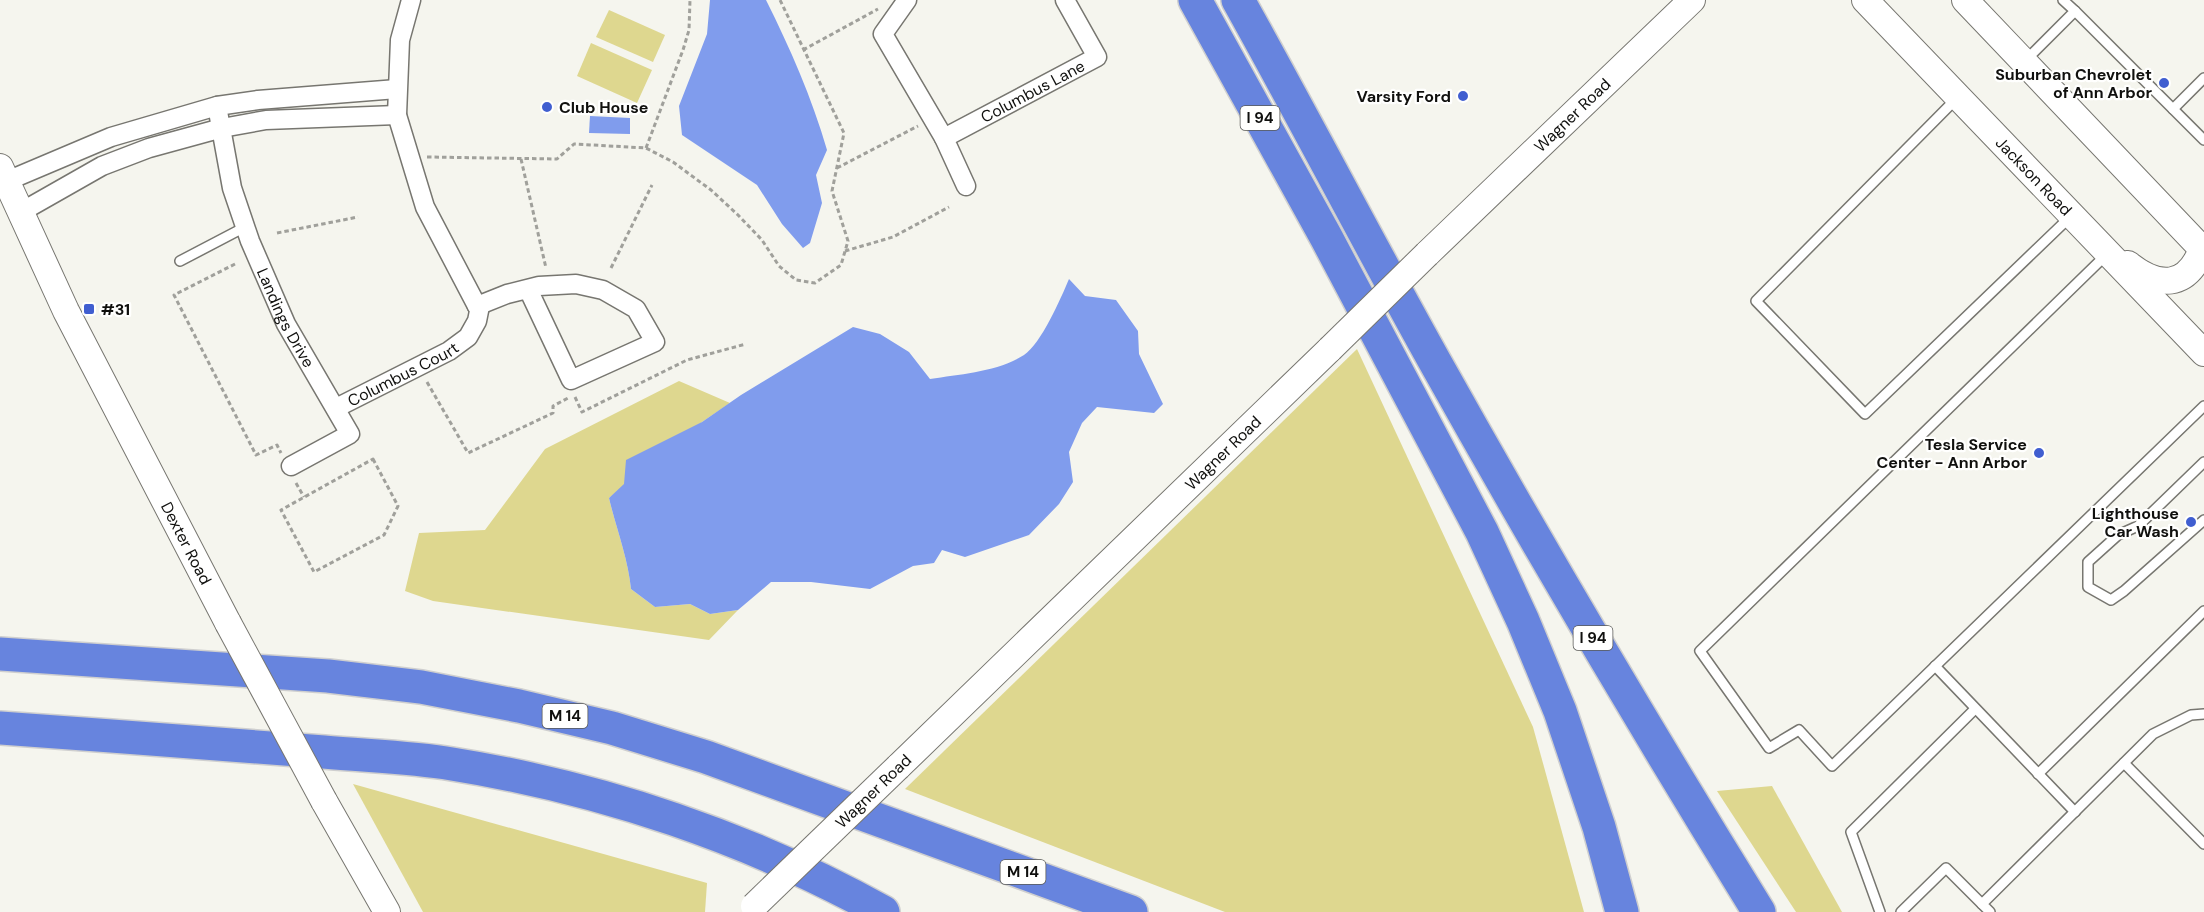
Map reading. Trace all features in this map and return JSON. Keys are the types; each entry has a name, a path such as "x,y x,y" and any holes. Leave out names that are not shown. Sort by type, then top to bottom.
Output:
{"highway":[{"name":"I 94","path":"1195,0 1326,237 1482,532 1523,621 1560,711 1599,827 1622,912"},
{"name":"I 94","path":"1238,0 1536,540 1665,761 1759,912"},
{"name":"M 14","path":"0,654 328,676 421,687 519,706 612,728 706,757 1131,912"},
{"path":"0,729 240,745 449,763 513,774 591,794 687,824 803,871 883,912"}],"main road":[{"name":"Wagner Road","path":"751,909 1692,0"},
{"name":"Jackson Road","path":"1865,0 2204,353"},
{"path":"1957,0 1986,22"},
{"path":"1965,0 2203,249 2191,271 2180,279 2159,281 2137,271 2099,245"},
{"name":"Dexter Road","path":"3,174 66,311 228,623 387,912"}],"street":[{"path":"411,0 400,40 397,115 425,207 477,306 507,294 539,286 576,284 603,290 636,309 655,342 571,380 528,289"},
{"path":"907,0 883,34 944,138 966,186"},
{"name":"Columbus Lane","path":"944,138 1096,57 1065,0"},
{"path":"3,174 111,137 217,106 397,88"},
{"path":"254,101 258,122"},
{"name":"Landings Drive","path":"217,106 232,188 245,227 286,324 350,434 289,466"},
{"path":"21,212 102,166 149,148 222,128 258,122 397,115"},
{"path":"111,137 119,160"},
{"name":"Columbus Court","path":"336,408 449,351 468,337 477,321 480,306 477,306"}],"lane":[{"path":"2024,62 2069,4 2204,140"},
{"path":"2173,109 2204,78"},
{"path":"1958,97 1755,301 1864,414 2072,215"},
{"path":"180,261 245,227"},
{"path":"2099,245 1700,651 1769,748 1798,730 1832,766 2204,406"},
{"path":"2204,462 2138,526 2118,536 2088,562 2088,587 2111,600 2204,520"},
{"path":"2038,774 2204,611"},
{"path":"1935,666 2075,812"},
{"path":"1880,912 1851,832 1976,709"},
{"path":"1982,904 2153,734 2191,715 2204,714"},
{"path":"2124,763 2204,844"},
{"path":"1901,912 1946,868 1990,912"}],"path":[{"path":"646,148 689,30 690,0"},
{"path":"410,156 556,159 573,144 646,148 673,162 711,190 762,240 779,266 796,280 815,283 841,265 848,241 832,191 844,133 780,0"},
{"path":"803,50 882,7"},
{"path":"837,168 920,125"},
{"path":"520,159 547,271"},
{"path":"611,268 652,185"},
{"path":"845,251 893,237 949,207"},
{"path":"278,233 358,217"},
{"path":"235,264 174,296 256,455 277,445 304,497"},
{"path":"426,380 468,453 553,413 553,406 574,395 582,412 687,360 746,344"},
{"path":"373,459 398,506 384,535 314,572 281,510 304,497 373,459"}],"shaded area":[{"path":"609,10 665,35 653,62 596,37"},
{"path":"591,43 652,70 637,103 577,76"},
{"path":"1357,349 1533,727 1584,912 1225,912 905,789"},
{"path":"679,381 730,403 702,422 609,498 625,554 631,589 655,607 690,604 710,614 738,610 709,640 433,601 405,591 419,533 485,530 545,449"},
{"path":"353,784 707,883 705,912 423,912"},
{"path":"1772,786 1842,912 1796,912 1717,791"}],"water":[{"path":"710,0 766,0 807,92 827,150 816,175 822,203 810,243 803,248 782,224 757,185 682,135 679,106 707,34"},
{"path":"590,116 630,118 630,134 589,133"},
{"path":"1069,279 1085,296 1116,300 1138,331 1139,354 1163,404 1154,413 1097,407 1082,423 1069,452 1073,482 1059,504 1029,535 965,557 942,550 934,563 913,566 870,589 811,582 771,582 738,610 710,614 690,604 655,607 631,589 625,554 609,498 624,484 626,460 702,422 741,395 853,327 880,334 909,352 930,379 978,372 1013,361 1024,355 1037,341 1050,320"}],"place":[{"name":"Suburban Chevrolet of Ann Arbor","path":"2164,83"},
{"name":"Varsity Ford","path":"1463,96"},
{"name":"Club House","path":"547,107"},
{"name":"#31","path":"89,309"},
{"name":"Tesla Service Center - Ann Arbor","path":"2039,453"},
{"name":"Lighthouse Car Wash","path":"2191,522"}]}
